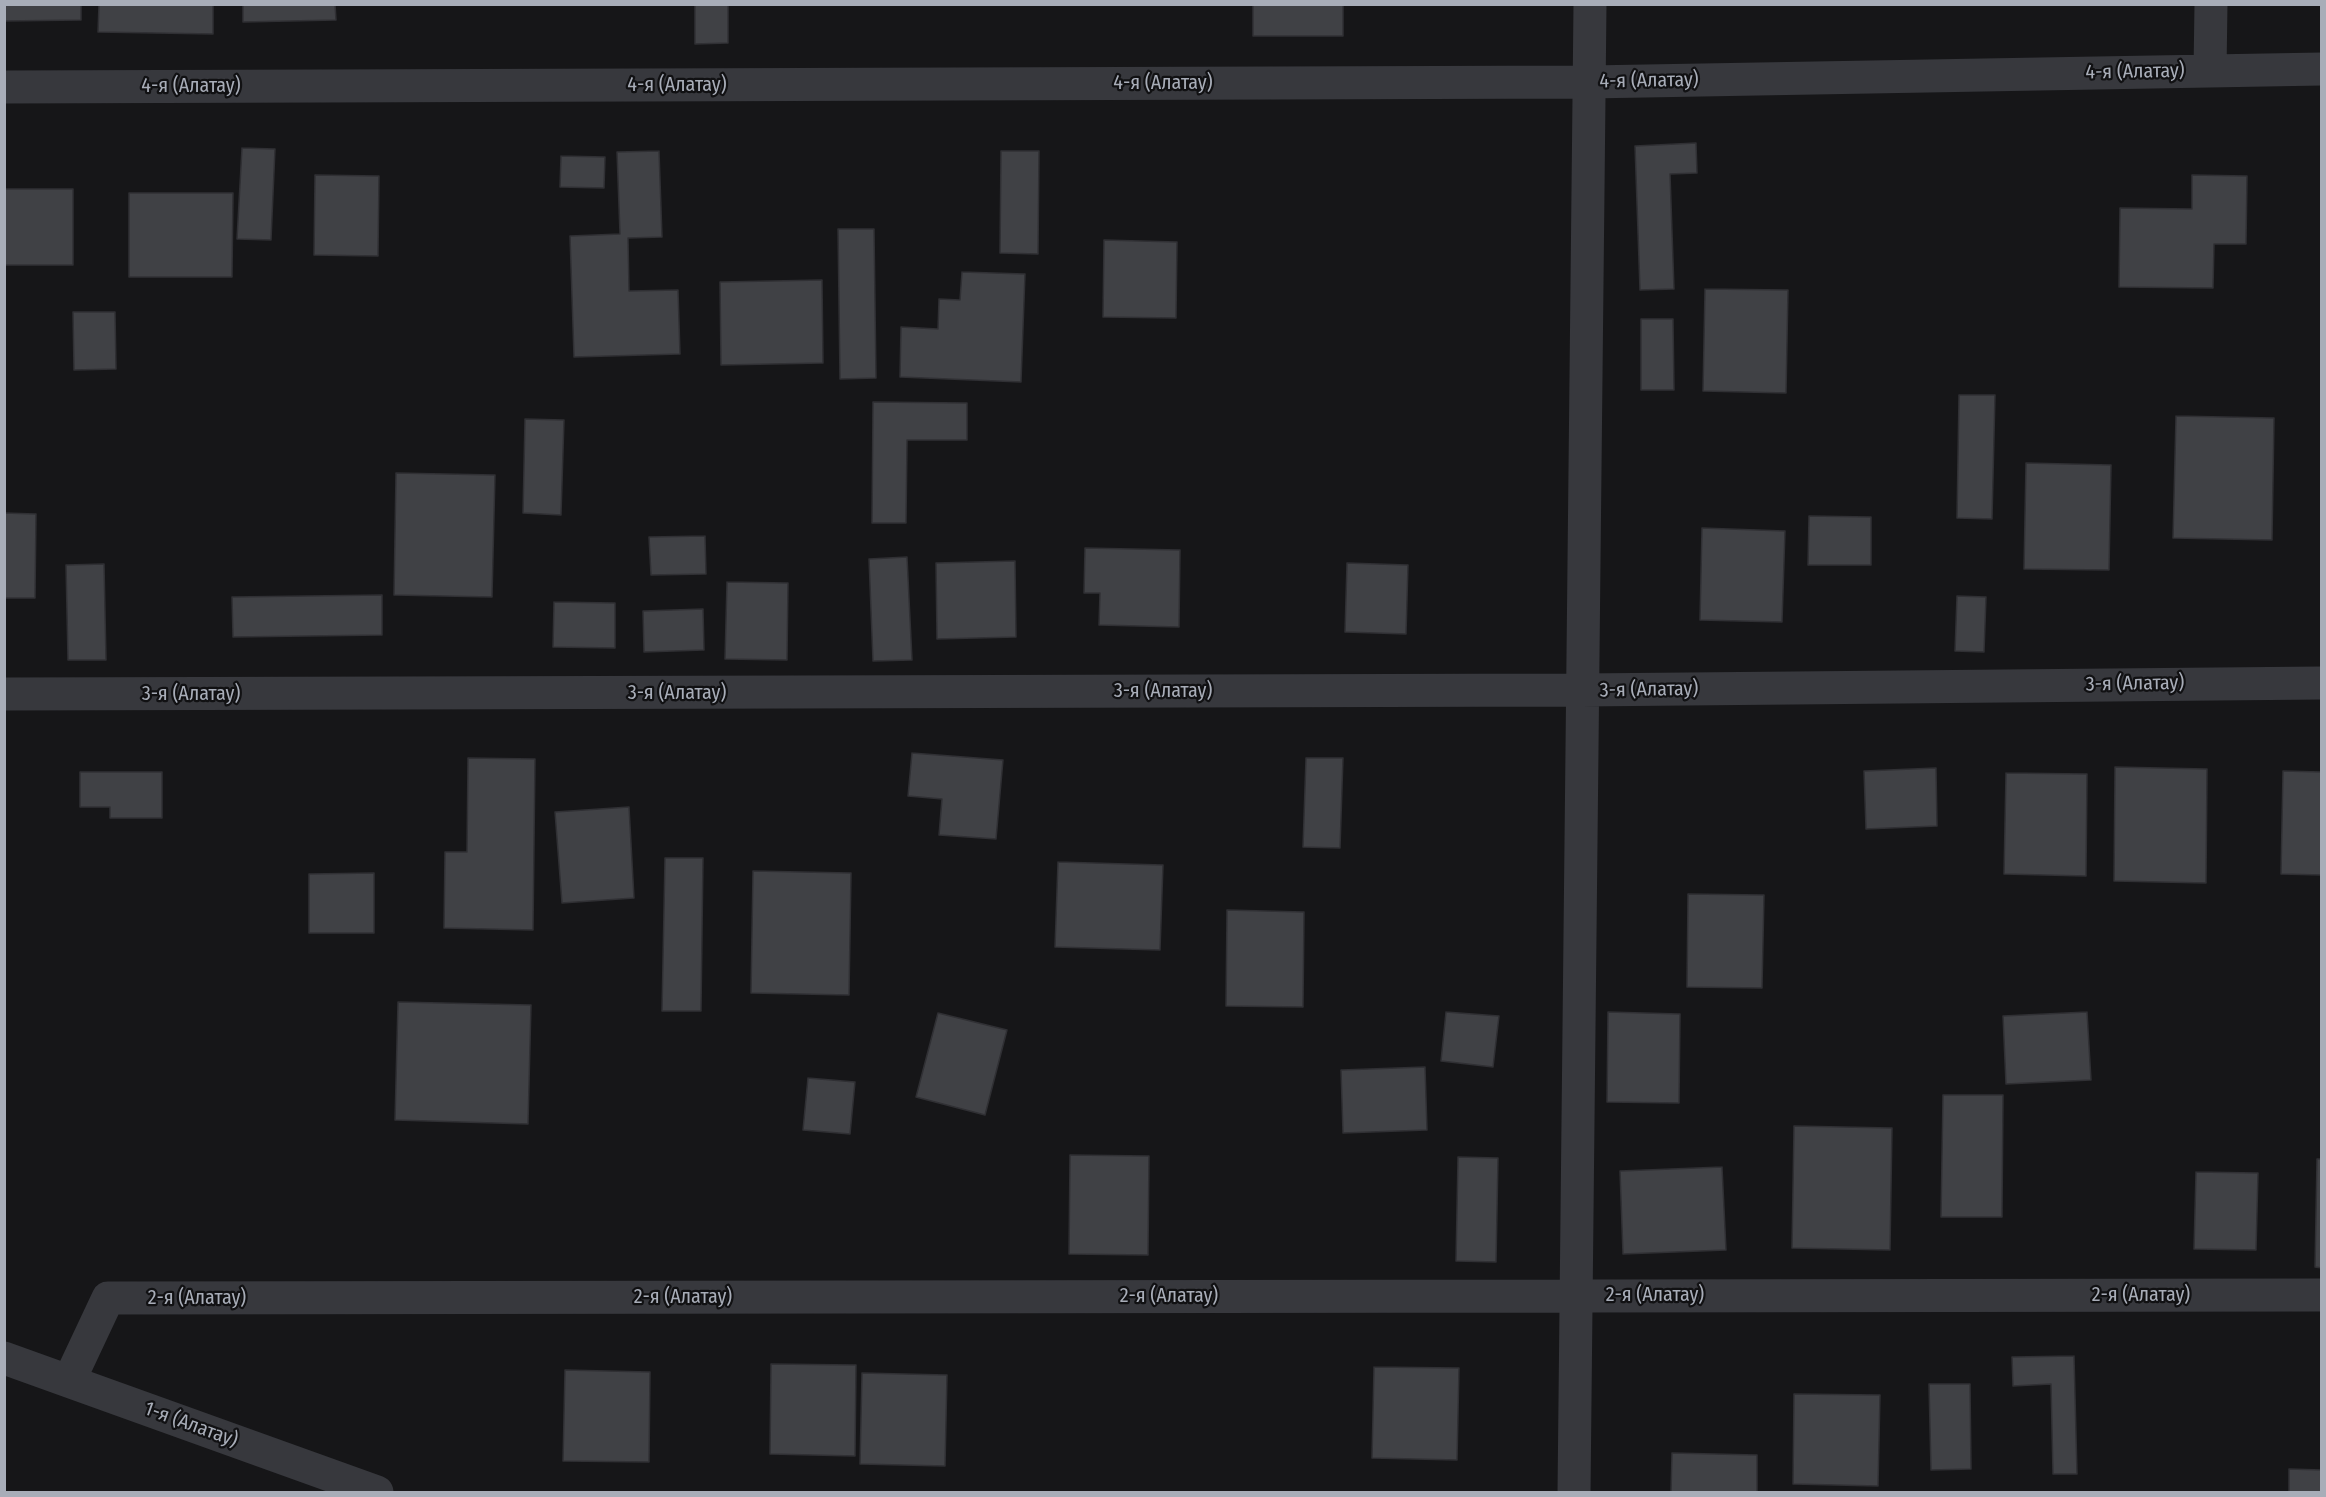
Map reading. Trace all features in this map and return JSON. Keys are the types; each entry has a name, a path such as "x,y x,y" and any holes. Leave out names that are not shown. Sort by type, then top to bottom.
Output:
{"street":[{"path":"1574,1492 1590,4"},
{"path":"2210,71 2211,4"},
{"name":"4-я (Алатау)","path":"4,87 1589,82 2322,69"},
{"name":"3-я (Алатау)","path":"4,694 1581,690 2322,682"},
{"name":"2-я (Алатау)","path":"69,1381 108,1298 2322,1295"},
{"name":"1-я (Алатау)","path":"4,1358 377,1492"}],"building":[{"path":"4,4 81,4 81,20 4,21"},
{"path":"99,4 213,4 213,34 98,32"},
{"path":"243,4 335,4 336,20 243,22"},
{"path":"695,4 728,4 728,43 695,44"},
{"path":"1253,4 1343,4 1343,36 1253,36"},
{"path":"1696,143 1697,173 1670,174 1674,289 1640,290 1635,146"},
{"path":"242,148 275,149 271,240 237,239"},
{"path":"659,151 662,237 628,238 629,291 678,290 680,354 574,357 570,236 620,234 617,152"},
{"path":"1001,151 1039,151 1038,254 1000,253"},
{"path":"561,156 605,157 604,188 560,187"},
{"path":"315,175 379,176 378,256 314,255"},
{"path":"2192,175 2247,176 2246,244 2214,244 2213,288 2119,287 2120,208 2192,209"},
{"path":"4,189 73,189 73,265 4,265"},
{"path":"129,193 233,193 232,277 129,277"},
{"path":"838,229 874,229 876,378 840,379"},
{"path":"1104,240 1177,242 1176,318 1103,317"},
{"path":"962,272 1025,274 1021,382 900,377 901,327 938,329 939,299 960,300"},
{"path":"822,280 823,363 721,365 720,282"},
{"path":"1705,289 1788,290 1786,393 1703,391"},
{"path":"73,312 115,312 116,369 74,370"},
{"path":"1641,319 1673,319 1674,390 1641,390"},
{"path":"1959,395 1995,395 1992,519 1957,518"},
{"path":"873,402 967,403 967,440 907,440 906,523 872,523"},
{"path":"2176,416 2274,418 2272,540 2173,538"},
{"path":"525,419 564,420 561,515 523,513"},
{"path":"2026,463 2111,465 2109,570 2024,569"},
{"path":"396,473 495,475 492,597 394,595"},
{"path":"4,513 36,514 35,598 4,598"},
{"path":"1809,516 1871,517 1871,565 1808,565"},
{"path":"1702,528 1785,531 1782,622 1700,620"},
{"path":"705,536 706,574 651,575 649,537"},
{"path":"1085,548 1180,550 1179,627 1099,625 1100,593 1084,593"},
{"path":"907,557 912,660 873,661 869,559"},
{"path":"1015,561 1016,637 937,639 936,563"},
{"path":"1347,563 1408,565 1406,634 1345,632"},
{"path":"104,564 106,660 68,660 66,565"},
{"path":"727,582 788,583 787,660 725,659"},
{"path":"382,595 382,635 233,637 232,597"},
{"path":"1957,596 1986,597 1984,652 1955,651"},
{"path":"554,602 615,603 615,648 553,647"},
{"path":"703,609 704,650 644,652 643,611"},
{"path":"912,753 1003,760 996,839 939,835 942,799 908,796"},
{"path":"468,758 535,759 533,930 444,928 445,852 467,852"},
{"path":"1306,758 1343,758 1340,848 1303,847"},
{"path":"2115,767 2207,769 2206,883 2114,881"},
{"path":"1936,768 1937,826 1866,829 1864,771"},
{"path":"2283,771 2322,772 2322,875 2281,874"},
{"path":"80,772 162,772 162,818 110,818 110,807 80,807"},
{"path":"2006,773 2087,774 2086,876 2004,874"},
{"path":"629,807 634,898 562,903 555,812"},
{"path":"665,858 703,858 701,1011 662,1011"},
{"path":"1058,862 1163,865 1160,950 1055,947"},
{"path":"753,871 851,873 849,995 751,993"},
{"path":"374,873 374,933 309,933 309,874"},
{"path":"1688,894 1764,895 1762,988 1687,987"},
{"path":"1227,910 1304,912 1303,1007 1226,1006"},
{"path":"398,1002 531,1005 528,1124 395,1120"},
{"path":"1446,1012 1499,1016 1493,1067 1441,1061"},
{"path":"1608,1012 1680,1014 1679,1103 1607,1102"},
{"path":"2087,1012 2091,1080 2006,1084 2003,1016"},
{"path":"938,1013 1007,1030 985,1115 916,1097"},
{"path":"1425,1067 1427,1130 1343,1133 1341,1070"},
{"path":"808,1078 855,1082 850,1134 803,1130"},
{"path":"1943,1095 2003,1095 2002,1217 1941,1217"},
{"path":"1794,1126 1892,1128 1890,1250 1792,1248"},
{"path":"1070,1155 1149,1156 1148,1255 1069,1254"},
{"path":"1458,1157 1498,1158 1496,1262 1456,1261"},
{"path":"2317,1159 2322,1159 2322,1268 2315,1267"},
{"path":"1722,1167 1726,1250 1623,1254 1620,1171"},
{"path":"2196,1172 2258,1173 2256,1250 2194,1249"},
{"path":"2074,1356 2077,1474 2053,1474 2051,1384 2013,1386 2012,1357"},
{"path":"771,1364 856,1365 855,1456 770,1454"},
{"path":"1374,1367 1459,1368 1457,1460 1372,1458"},
{"path":"565,1370 650,1372 649,1462 563,1461"},
{"path":"862,1373 947,1375 945,1466 860,1464"},
{"path":"1929,1384 1970,1384 1971,1469 1931,1470"},
{"path":"1794,1394 1880,1395 1878,1486 1793,1484"},
{"path":"1672,1453 1757,1455 1757,1492 1671,1492"},
{"path":"2289,1469 2322,1470 2322,1492 2289,1492"}]}
